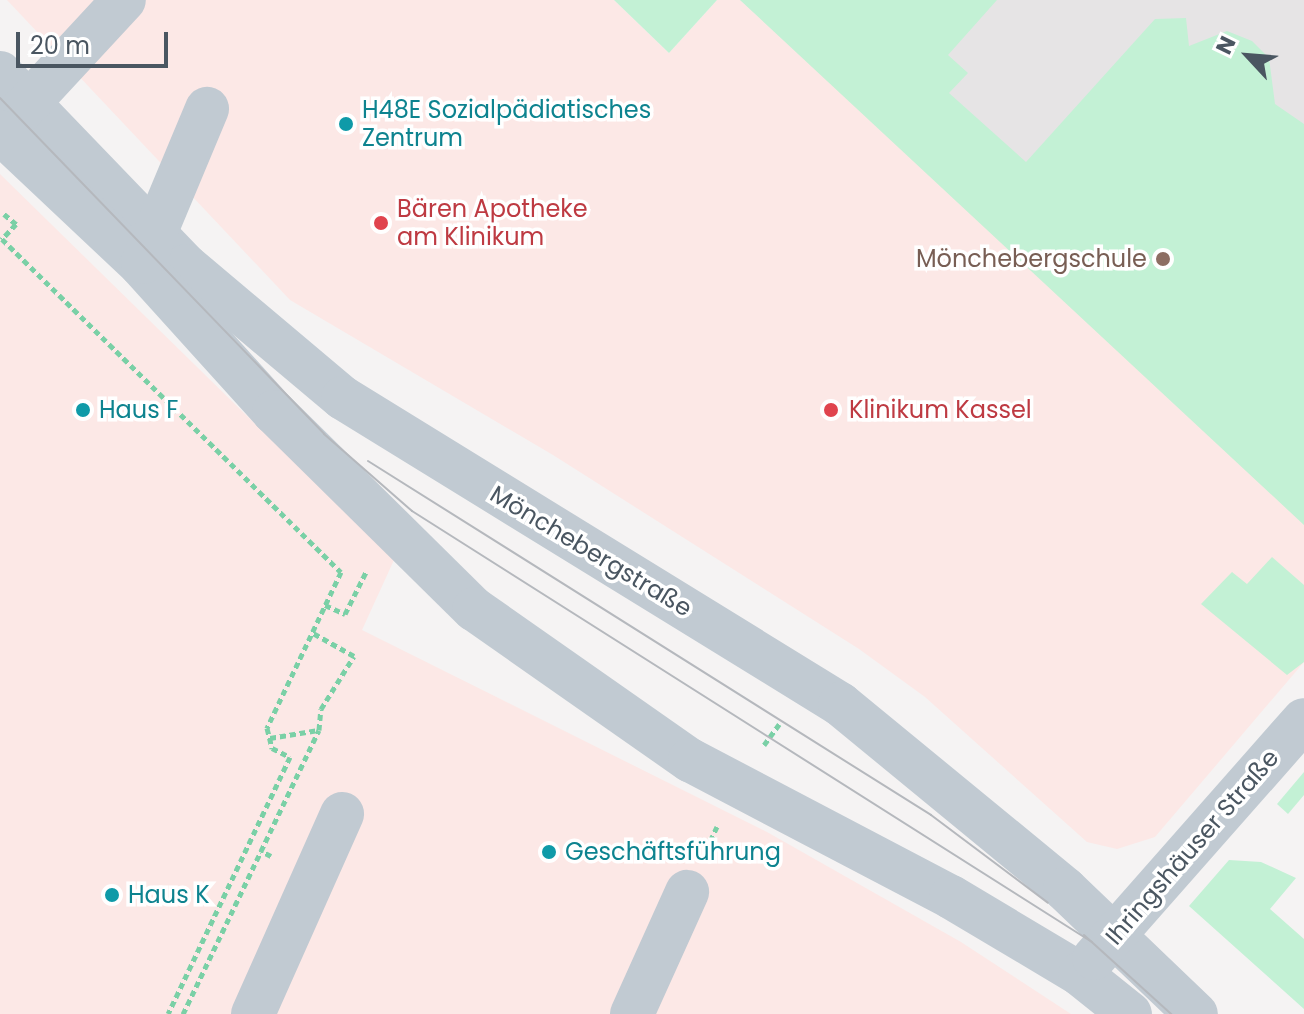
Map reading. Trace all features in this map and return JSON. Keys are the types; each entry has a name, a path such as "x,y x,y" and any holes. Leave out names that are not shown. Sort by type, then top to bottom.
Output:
{"street":[{"path":"10,123 124,0"},
{"name":"Mönchebergstraße","path":"0,73 10,123 149,252 343,398 840,704 1113,937 1196,1014"},
{"path":"149,252 207,109"},
{"name":"Mönchebergstraße","path":"149,252 274,412 474,609 690,760 1080,974 1130,1014"},
{"name":"Ihringshäuser Straße","path":"1080,974 1304,720"},
{"path":"253,1014 342,814"},
{"path":"632,1014 687,892"}],"path":[{"path":"4,214 16,224 2,239 341,572 267,728 272,748 290,757 168,1014"},
{"path":"325,605 345,614 369,565 359,559"},
{"path":"313,633 354,656"},
{"path":"270,738 319,730"},
{"path":"687,892 737,784"},
{"path":"183,1014 261,851"}],"shaded area":[{"name":"Klinikum Kassel","path":"7,0 614,0 669,53 717,0 740,0 1304,517 1304,662 1155,837 1117,849 1087,842 925,697 859,649 553,455 290,300"},
{"name":"Mönchebergschule","path":"740,0 1304,0 1304,517"},
{"path":"0,174 394,560 362,630 767,832 961,942 1071,1014 0,1014"}],"green space":[{"path":"614,0 717,0 669,53"},
{"name":"Mönchebergschule","path":"740,0 997,0 948,55 968,73 949,93 1026,162 1155,19 1186,18 1189,46 1227,31 1252,41 1269,58 1275,104 1304,124 1304,525"},
{"path":"1272,557 1304,585 1304,662 1287,675 1201,604 1232,572 1247,584"},
{"path":"1304,772 1304,795 1288,814 1277,804"},
{"path":"1229,860 1261,862 1296,878 1270,909 1304,939 1304,1009 1189,906"}],"tram line":[{"path":"0,98 324,434 412,511 1092,942"},
{"path":"368,461 931,815 1048,903"},
{"path":"1084,935 1171,1014"}],"place":[{"name":"H48E Sozialpädiatisches Zentrum","path":"346,124"},
{"name":"Bären Apotheke am Klinikum","path":"381,223"},
{"name":"Mönchebergschule","path":"1163,259"},
{"name":"Haus F","path":"83,410"},
{"name":"Klinikum Kassel","path":"831,410"},
{"name":"Geschäftsführung","path":"549,852"},
{"name":"Haus K","path":"112,895"}]}
